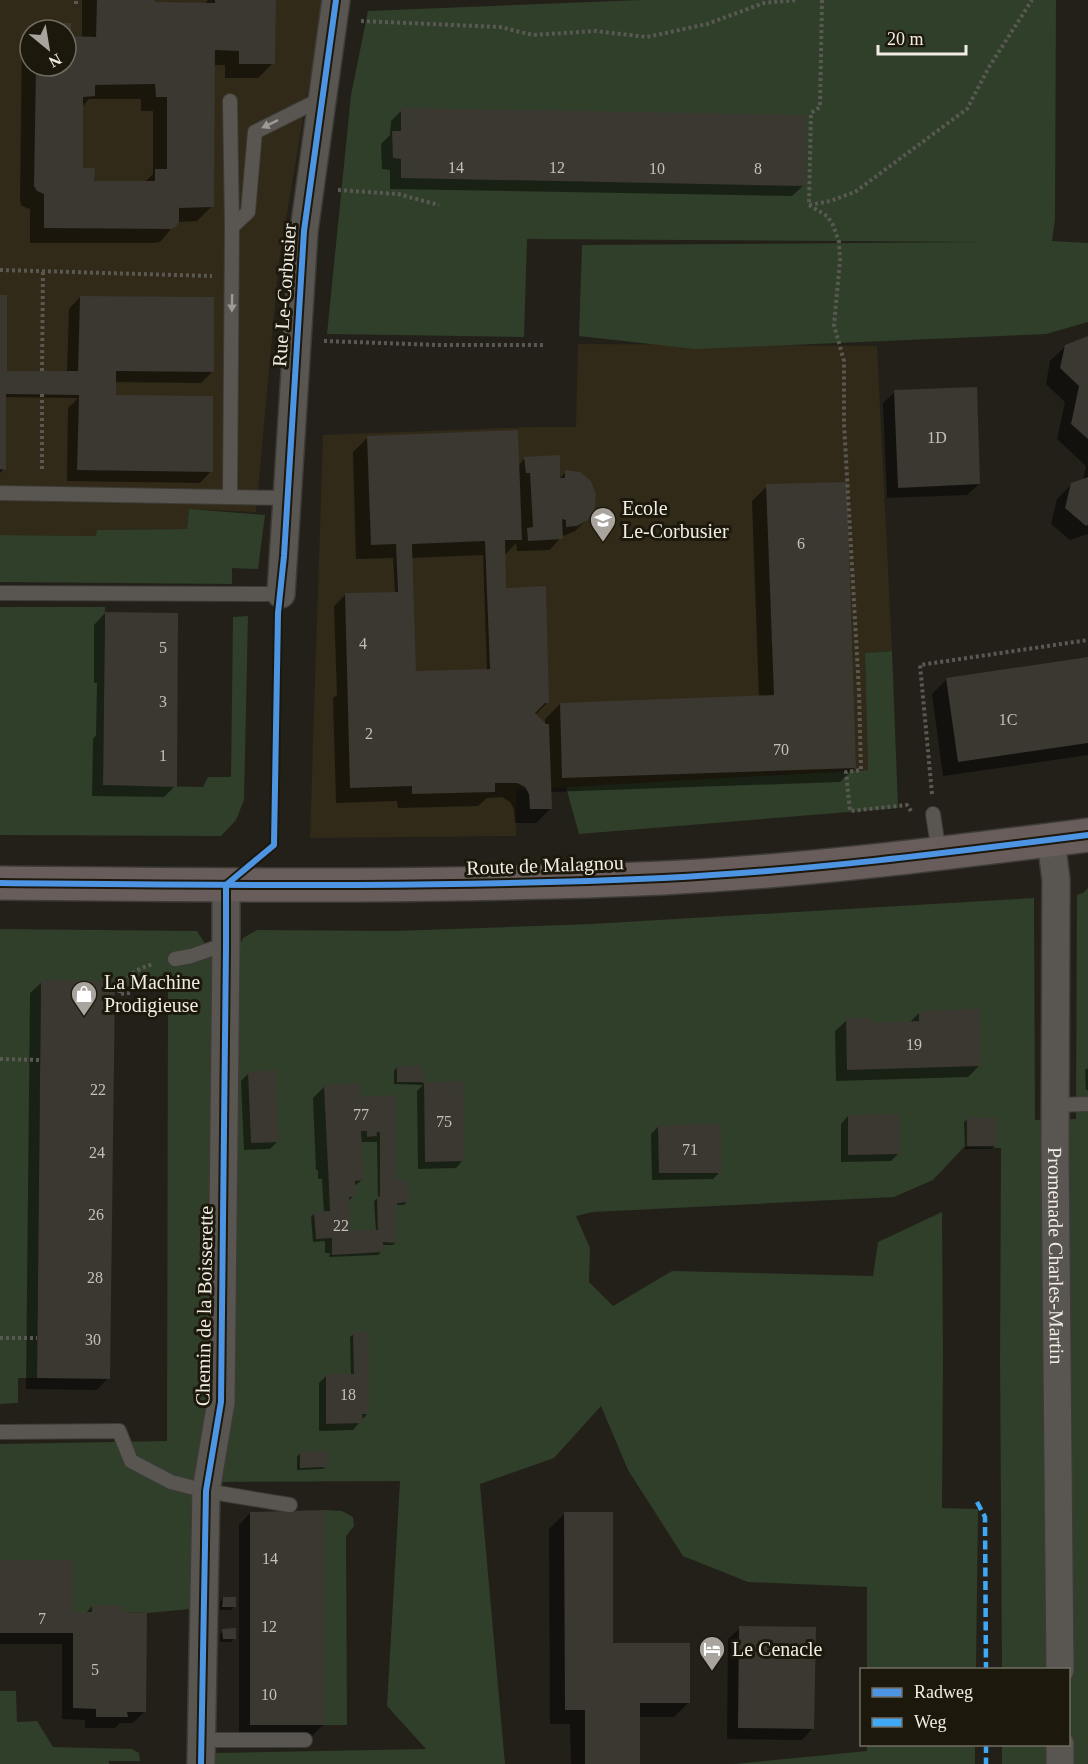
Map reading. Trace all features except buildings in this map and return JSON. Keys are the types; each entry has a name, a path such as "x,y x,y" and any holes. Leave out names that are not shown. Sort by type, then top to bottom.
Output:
{"main road":[{"name":"Route de Malagnou","path":"0,882 469,885 666,878 813,867 1088,835"}],"street":[{"name":"Rue Le-Corbusier","path":"281,594 304,231 336,0"},
{"name":"Promenade Charles-Martin","path":"1051,840 1056,880 1060,1668"},
{"name":"Chemin de la Boisserette","path":"202,1752 206,1491 221,1402 226,885"},
{"path":"1060,1746 1060,1764"}],"lane":[{"path":"232,227 248,212 255,132 323,98"},
{"path":"230,101 232,227 230,497"},
{"path":"0,493 288,498"},
{"path":"0,593 281,594"},
{"path":"933,814 939,853"},
{"path":"175,959 226,944"},
{"path":"1056,1105 1088,1104"},
{"path":"0,1432 120,1431 131,1461 171,1482 206,1491 290,1504"},
{"path":"202,1752 305,1740"}],"path":[{"path":"353,21 500,27 533,35 595,30 647,37 707,24 765,3 798,0"},
{"path":"809,205 811,113 820,107 822,0"},
{"path":"809,205 830,201 855,192 967,109 989,67 1032,0"},
{"path":"310,189 398,194 439,205"},
{"path":"809,205 827,216 839,242 840,260 834,325 844,361 844,423 859,691 861,770 846,772 850,811 907,805 914,816"},
{"path":"0,270 232,277"},
{"path":"42,371 43,271"},
{"path":"297,340 438,345 543,345"},
{"path":"42,394 42,494"},
{"path":"933,814 920,665 1088,640"},
{"path":"130,993 119,994 121,985 129,976 149,966 175,959"},
{"path":"0,1059 40,1060"},
{"path":"0,1338 38,1338"}],"shaded area":[{"path":"0,0 323,0 279,261 256,512 189,509 187,529 97,530 97,536 0,535"},
{"name":"Ecole Le-Corbusier","path":"578,344 877,346 892,651 865,653 868,770 516,790 516,836 310,838 323,435 576,427"}],"green space":[{"path":"641,0 1056,0 1055,219 1052,241 1088,243 1088,322 1046,334 695,349 579,336 582,245 982,242 527,239 524,337 327,334 351,95 368,11"},
{"path":"189,509 265,515 258,569 232,568 232,584 0,582 0,535 96,536 97,530 187,529"},
{"path":"0,607 105,607 103,785 203,787 208,777 231,777 233,617 248,616 244,800 236,820 221,836 0,835"},
{"path":"892,651 898,808 579,834 566,787 868,770 865,653"},
{"path":"1088,888 1088,1764 1002,1764 1002,1746 1070,1746 1070,1668 1002,1668 1001,1148 964,1147 933,1180 894,1197 593,1212 576,1216 590,1248 589,1282 613,1306 672,1271 873,1276 878,1242 942,1212 942,1508 978,1509 976,1668 867,1668 867,1587 748,1582 683,1556 628,1470 601,1406 554,1458 480,1484 505,1764 213,1764 214,1753 426,1749 387,1706 400,1481 221,1482 236,954 243,938 257,930 394,931 591,924 1034,898 1035,1120 1076,1119 1077,895"},
{"path":"0,929 197,931 214,958 210,1380 191,1502 190,1609 147,1613 122,1612 122,1605 92,1605 92,1612 73,1612 73,1560 0,1560 0,1444 167,1441 168,986 114,988 41,981 37,1378 18,1378 18,1403 0,1404"},
{"path":"325,1510 342,1511 353,1517 354,1526 346,1536 347,1725 325,1725"},
{"path":"0,1691 16,1691 17,1722 37,1721 53,1747 132,1749 139,1753 140,1761 109,1761 109,1764 0,1764"},
{"path":"867,1746 975,1746 975,1764 734,1764 867,1751"}],"marked path":[{"path":"977,1502 985,1517 986,1668"},
{"path":"986,1746 986,1764"}],"cycle path":[{"path":"226,885 274,845 278,613 284,556 304,231 336,0"},
{"path":"0,883 414,885 663,878 823,866 1088,835"},
{"path":"201,1764 206,1491 221,1402 226,885"}],"place":[{"name":"Ecole Le-Corbusier","path":"603,543"},
{"name":"La Machine Prodigieuse","path":"84,1017"},
{"name":"Le Cenacle","path":"712,1672"}]}
